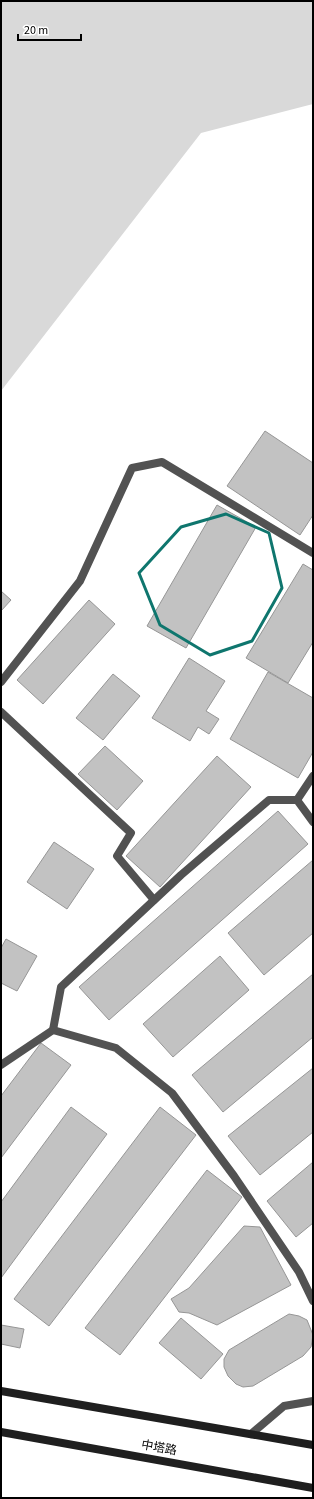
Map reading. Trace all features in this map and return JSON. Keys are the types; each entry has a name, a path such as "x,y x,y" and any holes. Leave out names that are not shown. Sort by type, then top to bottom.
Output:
{"main road":[{"path":"1,1391 313,1445"},
{"name":"中塔路","path":"1,1432 313,1488"}],"street":[{"path":"2,679 80,581 132,468 162,462 313,553"},
{"path":"1,712 131,833 117,856 154,900"},
{"path":"297,800 313,776"},
{"path":"1,1065 53,1030 61,987 154,900 269,800 297,800"},
{"path":"297,800 313,822"},
{"path":"53,1030 116,1048 172,1093 234,1176 299,1272 313,1301"},
{"path":"251,1434 284,1406 313,1401"}],"highlighted area":[{"path":"226,514 269,533 282,588 252,641 210,655 160,625 139,573 181,527"}],"shaded area":[{"path":"1,1 313,1 313,104 201,133 1,391"}],"building":[{"path":"265,431 313,463 313,515 300,535 227,486"},
{"path":"217,505 256,527 186,648 147,626"},
{"path":"303,564 313,570 313,642 288,683 246,658"},
{"path":"1,591 11,600 1,611"},
{"path":"89,600 115,624 43,704 17,680"},
{"path":"189,658 225,681 206,711 219,719 209,734 198,727 190,741 152,718"},
{"path":"268,672 313,698 313,752 298,778 230,739"},
{"path":"113,674 140,696 103,740 76,718"},
{"path":"105,746 143,781 117,810 78,774"},
{"path":"217,756 251,787 160,887 126,856"},
{"path":"278,811 308,844 109,1020 79,987"},
{"path":"54,842 94,869 67,909 27,882"},
{"path":"313,860 313,933 264,975 228,933"},
{"path":"6,939 37,956 17,991 1,983 1,948"},
{"path":"220,956 249,990 173,1057 143,1024"},
{"path":"313,974 313,1037 223,1112 192,1075"},
{"path":"41,1043 71,1065 1,1158 1,1096"},
{"path":"313,1068 313,1132 260,1175 228,1136"},
{"path":"71,1107 107,1134 1,1278 1,1202"},
{"path":"160,1107 196,1135 49,1326 14,1299"},
{"path":"313,1162 313,1223 296,1237 267,1201"},
{"path":"207,1170 242,1197 120,1355 85,1328"},
{"path":"244,1226 260,1227 291,1285 217,1325 189,1313 179,1312 171,1299 189,1288"},
{"path":"289,1314 299,1316 307,1320 313,1335 311,1347 303,1356 253,1386 243,1387 236,1384 228,1376 224,1367 224,1359 229,1350"},
{"path":"181,1318 223,1354 201,1379 159,1343"},
{"path":"1,1325 24,1329 20,1348 1,1344"}]}
